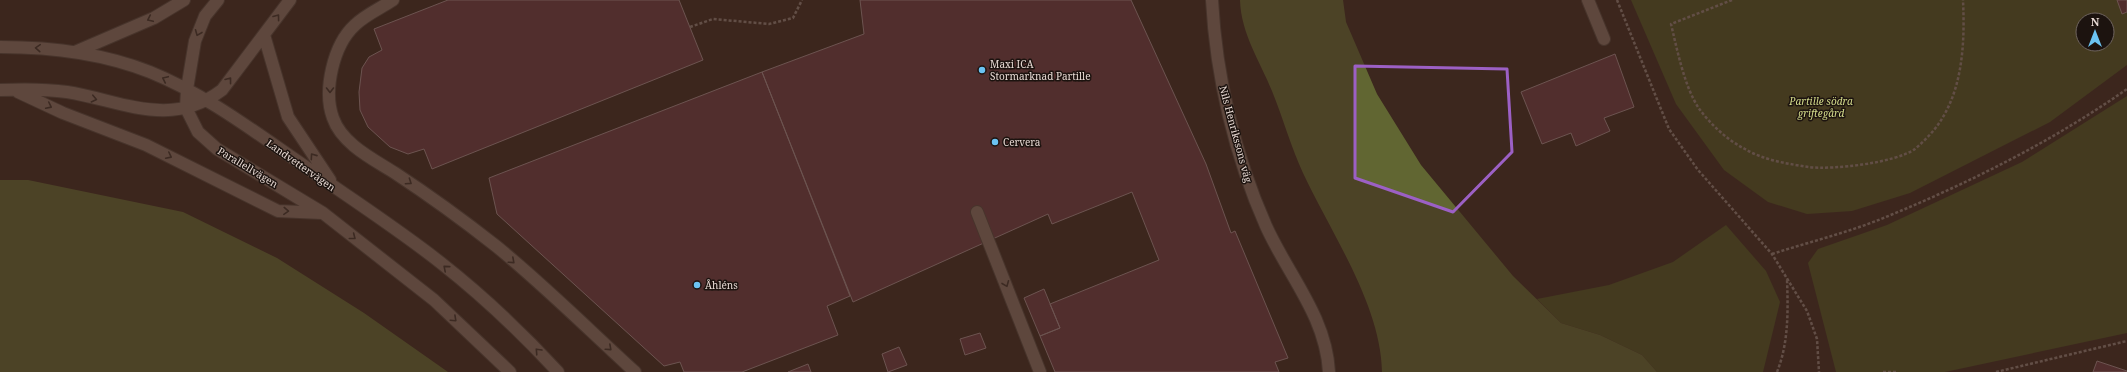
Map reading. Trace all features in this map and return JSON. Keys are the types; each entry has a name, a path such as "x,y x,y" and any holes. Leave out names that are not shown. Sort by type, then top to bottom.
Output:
{"street":[{"path":"75,52 154,18 184,0"},
{"name":"Parallellvägen","path":"218,0 205,16 195,41 187,89 186,108 198,132 217,149 323,213"},
{"path":"0,90 14,89 67,92 134,108 165,110 186,108 207,101 222,90 290,0"},
{"path":"393,0 354,25 337,52 330,78 330,105 333,119 341,134 368,155 435,199 496,247 635,372"},
{"name":"Nils Henrikssons väg","path":"1212,0 1218,64 1246,177 1267,227 1308,301 1322,334 1329,372"},
{"path":"1588,0 1604,39"},
{"path":"264,35 288,117 300,138 335,188"},
{"name":"Landvettervägen","path":"0,47 53,49 118,61 150,72 187,89 335,188 441,263 518,330 558,372"},
{"path":"14,89 63,113 146,145 278,211 323,213 434,300 510,372"},
{"path":"977,212 1040,372"}],"path":[{"path":"690,28 713,19 769,24 793,18 802,0"},
{"path":"1617,0 1669,129 1698,170 1772,254 1807,311 1817,340 1819,372"},
{"path":"1718,0 1720,5"},
{"path":"1732,0 1671,24 1682,67 1698,106 1720,132 1745,150 1776,161 1810,167 1847,166 1889,160 1914,149 1934,130 1949,107 1959,77 1965,32 1963,0"},
{"path":"1772,254 1874,221 1971,180 2070,126 2127,90"},
{"path":"1777,372 1783,354 1788,320 1787,277"},
{"path":"1996,372 2127,341"},
{"path":"1883,372 1898,372"}],"highlighted area":[{"path":"1355,66 1507,69 1512,152 1453,212 1355,178"}],"green space":[{"path":"1240,0 1343,0 1346,22 1377,94 1421,165 1513,276 1561,323 1600,335 1642,355 1657,372 1382,372 1379,347 1373,321 1364,295 1353,270 1303,173 1272,91 1247,36 1241,12"},
{"name":"Partille södra griftegård","path":"1631,0 2127,0 2127,65 2050,122 1910,193 1852,211 1807,214 1768,202 1724,170 1676,104"},
{"path":"2127,96 2127,333 1945,372 1836,372 1808,263 1818,249 1887,225 2022,162"},
{"path":"0,180 28,180 183,212 277,258 364,313 448,372 0,372"},
{"path":"1726,225 1766,271 1780,302 1763,372 1657,372 1642,355 1600,335 1561,323 1537,299 1609,285 1673,262"}],"building":[{"path":"448,0 679,0 703,60 432,169 424,149 408,154 390,147 368,127 360,110 359,92 362,68 369,57 382,50 374,29"},
{"path":"860,0 1131,0 1206,164 1231,233 1235,231 1288,358 1275,362 1279,372 1055,372 1040,336 1060,328 1050,304 1159,260 1132,192 1052,224 1048,214 853,302 762,72 864,34"},
{"path":"2117,0 2127,0 2127,12 2122,14"},
{"path":"1615,54 1634,107 1604,118 1610,131 1576,146 1571,133 1542,144 1521,92"},
{"path":"762,72 850,296 827,306 838,335 742,372 684,372 680,362 664,366 497,214 489,178"},
{"path":"1044,289 1060,328 1040,336 1024,298"},
{"path":"980,333 986,348 965,355 960,339"},
{"path":"899,347 907,365 888,372 882,354"},
{"path":"2097,361 2127,371 2127,372 2093,372"},
{"path":"808,364 811,372 788,372"}],"place":[{"name":"Maxi ICA Stormarknad Partille","path":"982,70"},
{"name":"Cervera","path":"995,142"},
{"name":"Åhléns","path":"697,285"}]}
